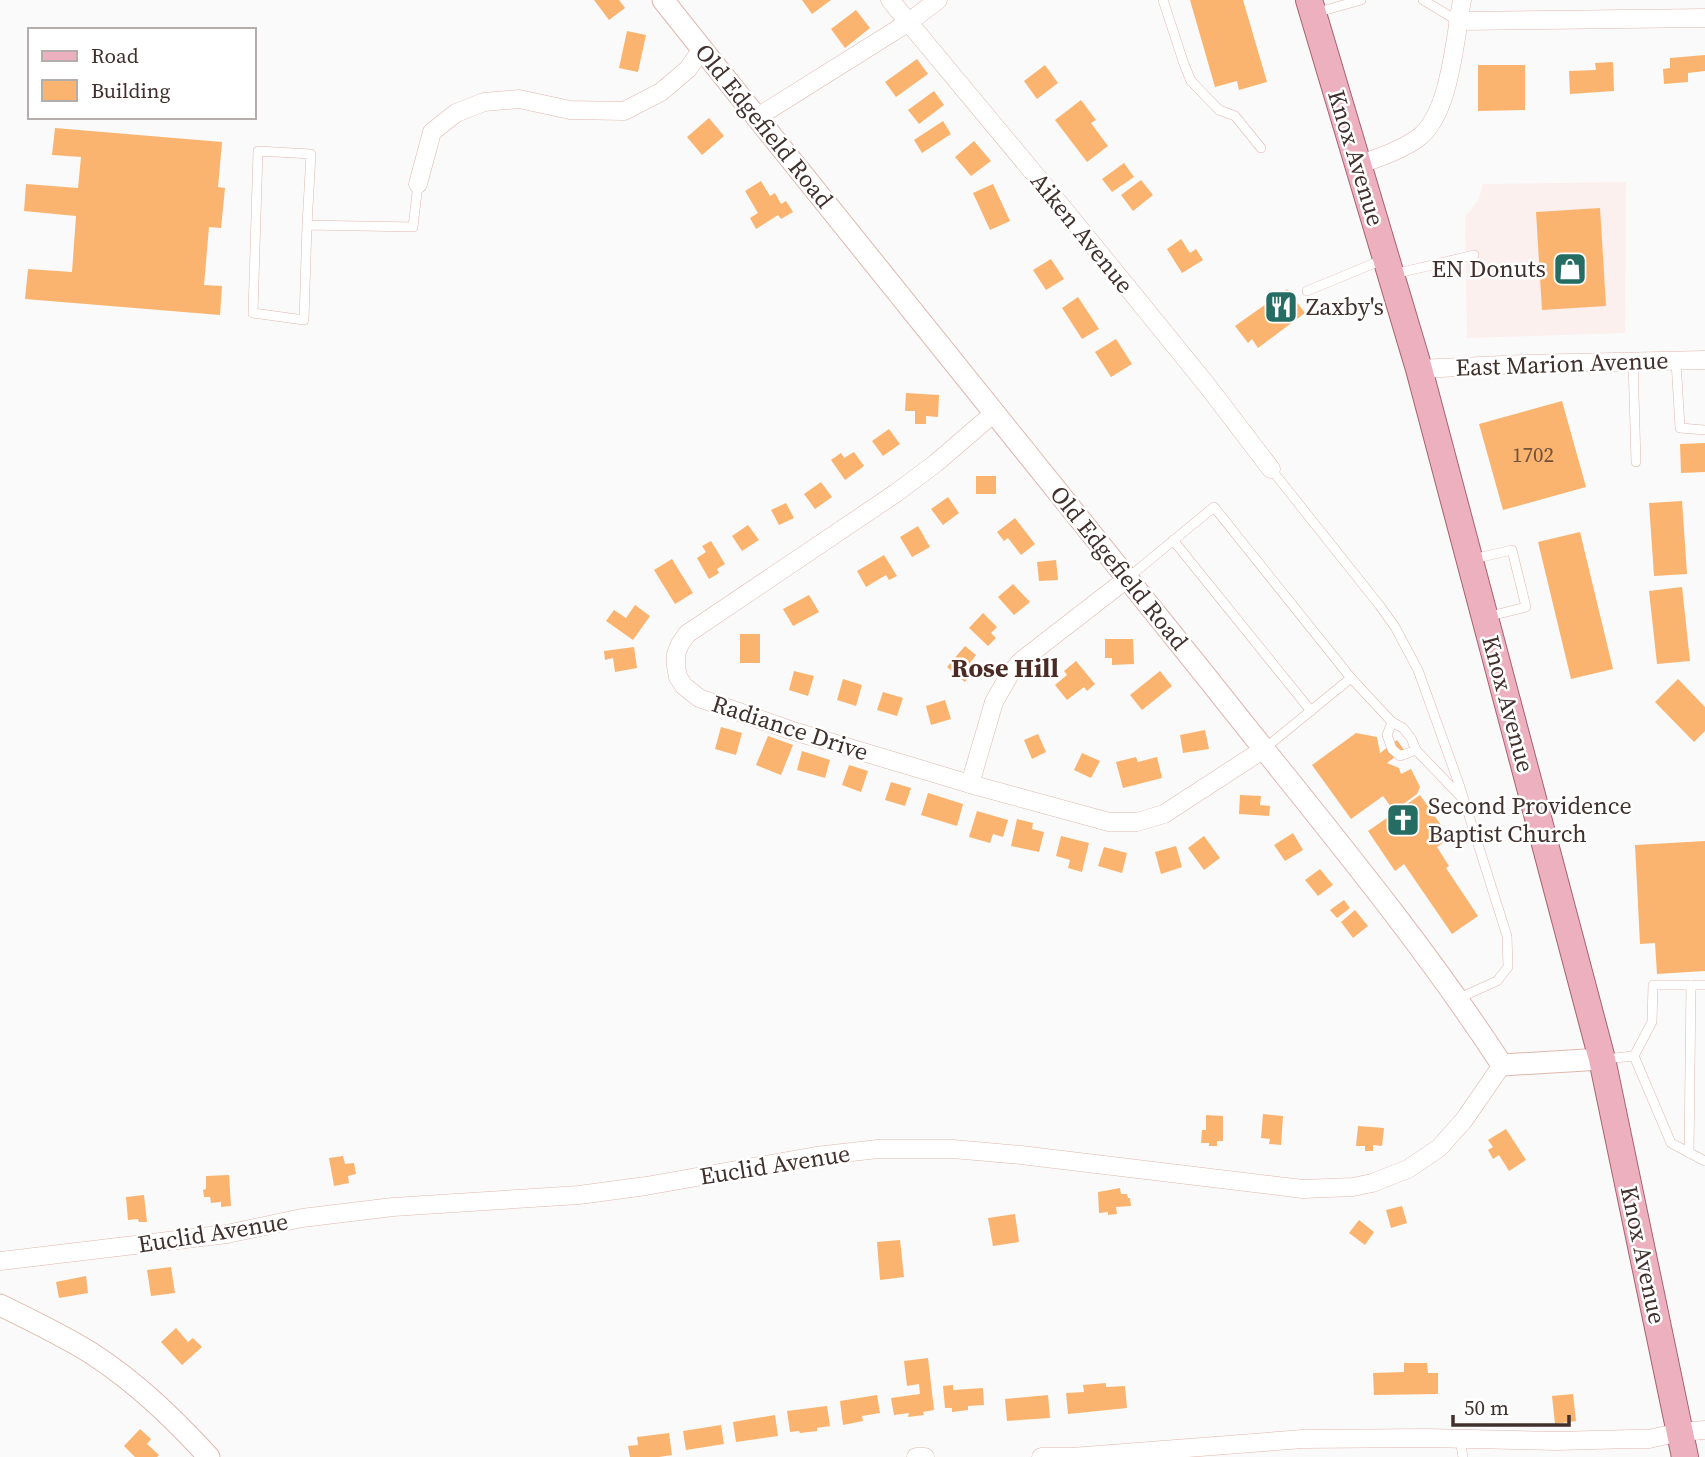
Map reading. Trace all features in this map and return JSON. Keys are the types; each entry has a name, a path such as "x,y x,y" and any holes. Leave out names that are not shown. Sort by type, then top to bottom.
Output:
{"main road":[{"name":"Knox Avenue","path":"1311,7 1419,369 1602,1059 1690,1440"}],"street":[{"name":"Old Edgefield Road","path":"663,0 1420,945 1502,1065"},
{"name":"Aiken Avenue","path":"890,0 1188,363 1271,469"},
{"path":"756,118 909,22 938,0"},
{"path":"1357,165 1417,139 1430,128 1448,82 1462,0"},
{"path":"1458,22 1698,12"},
{"path":"418,184 432,132 456,113 484,102 519,99 570,110 624,111 661,92 688,69 702,49"},
{"name":"East Marion Avenue","path":"1419,369 1705,360"},
{"name":"Radiance Drive","path":"994,413 896,494 687,634 676,654 678,677 684,686 699,698 790,730 1108,822 1137,822 1164,814 1264,749"},
{"path":"971,784 994,702 1010,674 1021,661 1128,578"},
{"path":"1502,1065 1602,1059"},
{"name":"Euclid Avenue","path":"0,1261 227,1234 302,1218 393,1207 579,1195 816,1156 878,1149 953,1149 1021,1155 1303,1189 1353,1187 1372,1183 1408,1169 1438,1148 1464,1120 1502,1065"},
{"path":"0,1305 90,1353 123,1376 181,1426 209,1457"},
{"path":"1041,1457 1072,1457 1303,1439 1462,1448 1556,1441 1690,1440"},
{"path":"916,1457 925,1457"}],"lane":[{"path":"1163,0 1191,81 1219,110 1234,116 1261,148"},
{"path":"1311,7 1361,0"},
{"path":"1423,0 1458,22"},
{"path":"258,151 311,154 307,225 304,320 253,313 258,151"},
{"path":"307,225 413,227 418,184"},
{"path":"1307,291 1389,266 1474,255"},
{"path":"1633,361 1636,462"},
{"path":"1676,361 1680,428 1705,430"},
{"path":"1271,469 1395,627 1418,670 1464,800 1507,936 1508,967 1497,981 1457,999"},
{"path":"1128,578 1214,507 1351,678 1392,722 1402,728 1411,738 1416,750 1464,800"},
{"path":"1173,540 1311,711"},
{"path":"1469,560 1512,550 1526,607 1485,617"},
{"path":"1264,749 1351,678"},
{"path":"1392,722 1387,735 1392,749 1400,756 1416,750"},
{"path":"1634,1056 1652,1022 1653,985 1705,985"},
{"path":"1689,1153 1691,985"},
{"path":"1602,1059 1634,1056"},
{"path":"1634,1056 1671,1143 1705,1161"}],"shaded area":[{"path":"1626,182 1625,333 1467,338 1465,217 1479,199 1483,184"}],"building":[{"path":"594,0 619,0 625,8 609,20"},
{"path":"802,0 831,0 812,14"},
{"path":"1190,0 1243,0 1267,82 1239,90 1237,81 1215,87"},
{"path":"856,10 870,28 845,48 831,29"},
{"path":"627,31 646,35 638,72 619,68"},
{"path":"1705,55 1705,71 1688,73 1688,82 1664,84 1663,69 1670,68 1670,58"},
{"path":"917,59 928,74 896,97 885,82"},
{"path":"1613,62 1614,91 1570,94 1569,71 1596,70 1595,63"},
{"path":"1045,65 1058,83 1037,99 1024,81"},
{"path":"1478,65 1525,65 1525,110 1478,111"},
{"path":"934,91 944,105 919,124 908,110"},
{"path":"1081,100 1096,120 1091,123 1108,146 1087,162 1055,120"},
{"path":"709,118 724,136 702,155 687,137"},
{"path":"943,121 951,134 922,153 914,140"},
{"path":"55,128 222,142 218,187 225,188 221,228 209,227 204,285 222,286 220,315 25,299 28,269 72,272 76,216 24,211 26,184 78,188 81,157 52,155"},
{"path":"974,141 991,161 971,176 955,157"},
{"path":"1124,163 1134,177 1112,192 1102,179"},
{"path":"1141,180 1153,195 1133,211 1121,195"},
{"path":"761,181 770,196 775,193 781,204 786,201 793,212 781,219 778,215 756,229 750,218 758,213 745,191"},
{"path":"993,184 1010,221 990,230 973,193"},
{"path":"1600,208 1606,306 1542,310 1536,212"},
{"path":"1181,239 1190,253 1196,249 1203,260 1182,273 1167,249"},
{"path":"1051,259 1064,279 1046,290 1033,270"},
{"path":"1287,289 1305,313 1258,348 1252,339 1248,343 1235,326"},
{"path":"1078,297 1099,329 1082,339 1062,308"},
{"path":"1116,339 1132,364 1111,377 1095,352"},
{"path":"906,393 939,395 938,417 926,416 926,424 915,424 915,411 905,411"},
{"path":"1562,401 1586,487 1503,510 1479,424"},
{"path":"889,429 900,444 883,456 872,441"},
{"path":"1705,443 1705,472 1681,473 1680,444"},
{"path":"854,452 864,466 845,480 831,460 841,453 844,458"},
{"path":"976,476 996,476 996,494 976,494"},
{"path":"821,482 832,497 815,509 804,494"},
{"path":"948,497 959,513 943,525 931,509"},
{"path":"1682,501 1687,574 1654,576 1649,503"},
{"path":"786,503 794,518 779,525 771,510"},
{"path":"1015,518 1035,544 1021,555 1008,538 1004,541 997,532"},
{"path":"748,525 759,540 742,551 732,536"},
{"path":"918,526 930,547 912,557 900,537"},
{"path":"1580,532 1613,669 1571,679 1538,542"},
{"path":"711,541 725,564 717,569 719,573 709,579 697,558 706,552 702,546"},
{"path":"884,555 897,576 889,580 886,575 866,587 857,571"},
{"path":"672,559 693,593 675,604 654,570"},
{"path":"1056,560 1058,580 1039,581 1037,562"},
{"path":"1013,584 1030,602 1014,615 998,597"},
{"path":"1682,587 1690,661 1657,664 1649,591"},
{"path":"809,595 819,612 793,626 783,609"},
{"path":"635,605 650,616 633,640 606,621 614,610 626,618"},
{"path":"983,613 997,627 991,633 996,638 988,646 969,628"},
{"path":"740,634 760,634 760,663 740,663"},
{"path":"1105,639 1133,639 1134,664 1112,665 1112,658 1105,658"},
{"path":"965,646 976,655 967,667 973,672 965,682 947,667"},
{"path":"634,647 637,668 615,672 613,658 605,660 604,651"},
{"path":"1076,661 1095,684 1087,691 1084,687 1067,700 1055,685 1067,675 1064,671"},
{"path":"794,671 814,676 808,696 789,690"},
{"path":"1160,671 1172,686 1142,710 1130,695"},
{"path":"843,679 862,685 856,706 837,700"},
{"path":"1678,679 1705,707 1705,731 1694,742 1655,702"},
{"path":"883,692 903,698 897,716 877,710"},
{"path":"945,700 951,719 931,725 926,706"},
{"path":"721,727 742,733 736,755 715,749"},
{"path":"1205,730 1209,749 1183,753 1180,735"},
{"path":"1356,733 1377,737 1380,753 1397,740 1404,750 1387,763 1399,768 1401,774 1411,769 1420,787 1417,794 1394,811 1383,796 1351,819 1312,765"},
{"path":"1038,734 1046,752 1032,759 1024,740"},
{"path":"768,736 793,745 781,775 756,765"},
{"path":"802,751 830,760 825,778 797,770"},
{"path":"1082,753 1100,761 1091,778 1074,770"},
{"path":"1136,757 1138,762 1157,757 1162,778 1123,788 1116,762"},
{"path":"849,765 868,771 861,792 842,785"},
{"path":"891,782 911,788 905,806 885,800"},
{"path":"928,793 963,804 957,826 921,815"},
{"path":"1240,795 1261,796 1260,805 1270,806 1269,816 1239,814"},
{"path":"1420,795 1450,838 1437,847 1449,866 1446,868 1478,916 1452,934 1404,864 1395,871 1368,831"},
{"path":"977,811 1008,820 1003,837 993,834 990,843 969,837"},
{"path":"1017,819 1033,823 1032,829 1044,832 1039,852 1011,846"},
{"path":"1293,833 1303,850 1285,861 1274,845"},
{"path":"1061,836 1089,843 1082,872 1068,868 1070,860 1056,856"},
{"path":"1204,836 1220,858 1204,870 1188,848"},
{"path":"1705,841 1705,971 1657,974 1655,943 1640,944 1635,845"},
{"path":"1176,846 1182,867 1161,874 1155,852"},
{"path":"1104,847 1127,853 1122,873 1098,866"},
{"path":"1320,869 1333,885 1318,896 1305,880"},
{"path":"1344,900 1350,908 1337,918 1330,910"},
{"path":"1355,910 1368,926 1353,938 1341,922"},
{"path":"1263,1114 1283,1116 1281,1145 1269,1144 1270,1139 1261,1138"},
{"path":"1206,1115 1223,1116 1223,1141 1217,1141 1217,1146 1201,1143 1202,1130 1206,1130"},
{"path":"1358,1126 1384,1128 1382,1146 1373,1145 1373,1151 1365,1151 1365,1146 1356,1146"},
{"path":"1506,1129 1526,1160 1509,1171 1499,1155 1493,1159 1488,1150 1493,1147 1488,1140"},
{"path":"343,1156 345,1164 354,1163 356,1174 348,1176 349,1183 334,1186 329,1158"},
{"path":"229,1175 231,1206 221,1207 221,1202 211,1203 210,1197 204,1197 206,1176"},
{"path":"1120,1188 1121,1194 1127,1194 1130,1198 1131,1206 1116,1207 1117,1214 1099,1213 1098,1192"},
{"path":"144,1195 147,1222 128,1220 126,1197"},
{"path":"1402,1206 1407,1223 1391,1228 1386,1210"},
{"path":"1015,1214 1019,1242 993,1246 988,1218"},
{"path":"1359,1220 1374,1232 1365,1245 1349,1233"},
{"path":"900,1240 904,1277 880,1280 877,1242"},
{"path":"171,1267 175,1293 151,1296 147,1270"},
{"path":"86,1276 88,1293 59,1298 56,1282"},
{"path":"176,1328 188,1342 193,1338 202,1347 182,1365 161,1342"},
{"path":"928,1358 934,1410 923,1412 924,1415 908,1417 909,1413 894,1415 891,1398 920,1394 919,1384 907,1386 904,1361"},
{"path":"1404,1363 1427,1363 1428,1373 1438,1373 1438,1394 1374,1395 1373,1373 1404,1372"},
{"path":"1106,1383 1106,1387 1125,1386 1127,1408 1068,1414 1066,1393 1084,1392 1083,1385"},
{"path":"953,1385 953,1390 983,1388 984,1405 968,1406 968,1410 952,1412 952,1408 945,1408 943,1386"},
{"path":"1573,1394 1576,1421 1555,1424 1552,1396"},
{"path":"877,1395 880,1413 862,1416 863,1421 843,1425 840,1401"},
{"path":"1048,1395 1050,1418 1007,1421 1005,1399"},
{"path":"827,1406 830,1426 817,1428 817,1431 790,1432 787,1411"},
{"path":"775,1415 778,1436 736,1442 733,1422"},
{"path":"721,1425 724,1444 686,1450 683,1431"},
{"path":"140,1429 151,1439 147,1444 159,1455 157,1457 135,1457 124,1446"},
{"path":"669,1433 672,1455 630,1457 628,1446 638,1445 637,1437"}],"place":[{"name":"EN Donuts","path":"1570,269"},
{"name":"Zaxby's","path":"1281,307"},
{"name":"Second Providence Baptist Church","path":"1403,820"}],"district":[{"name":"Rose Hill","path":"1005,668"}]}
